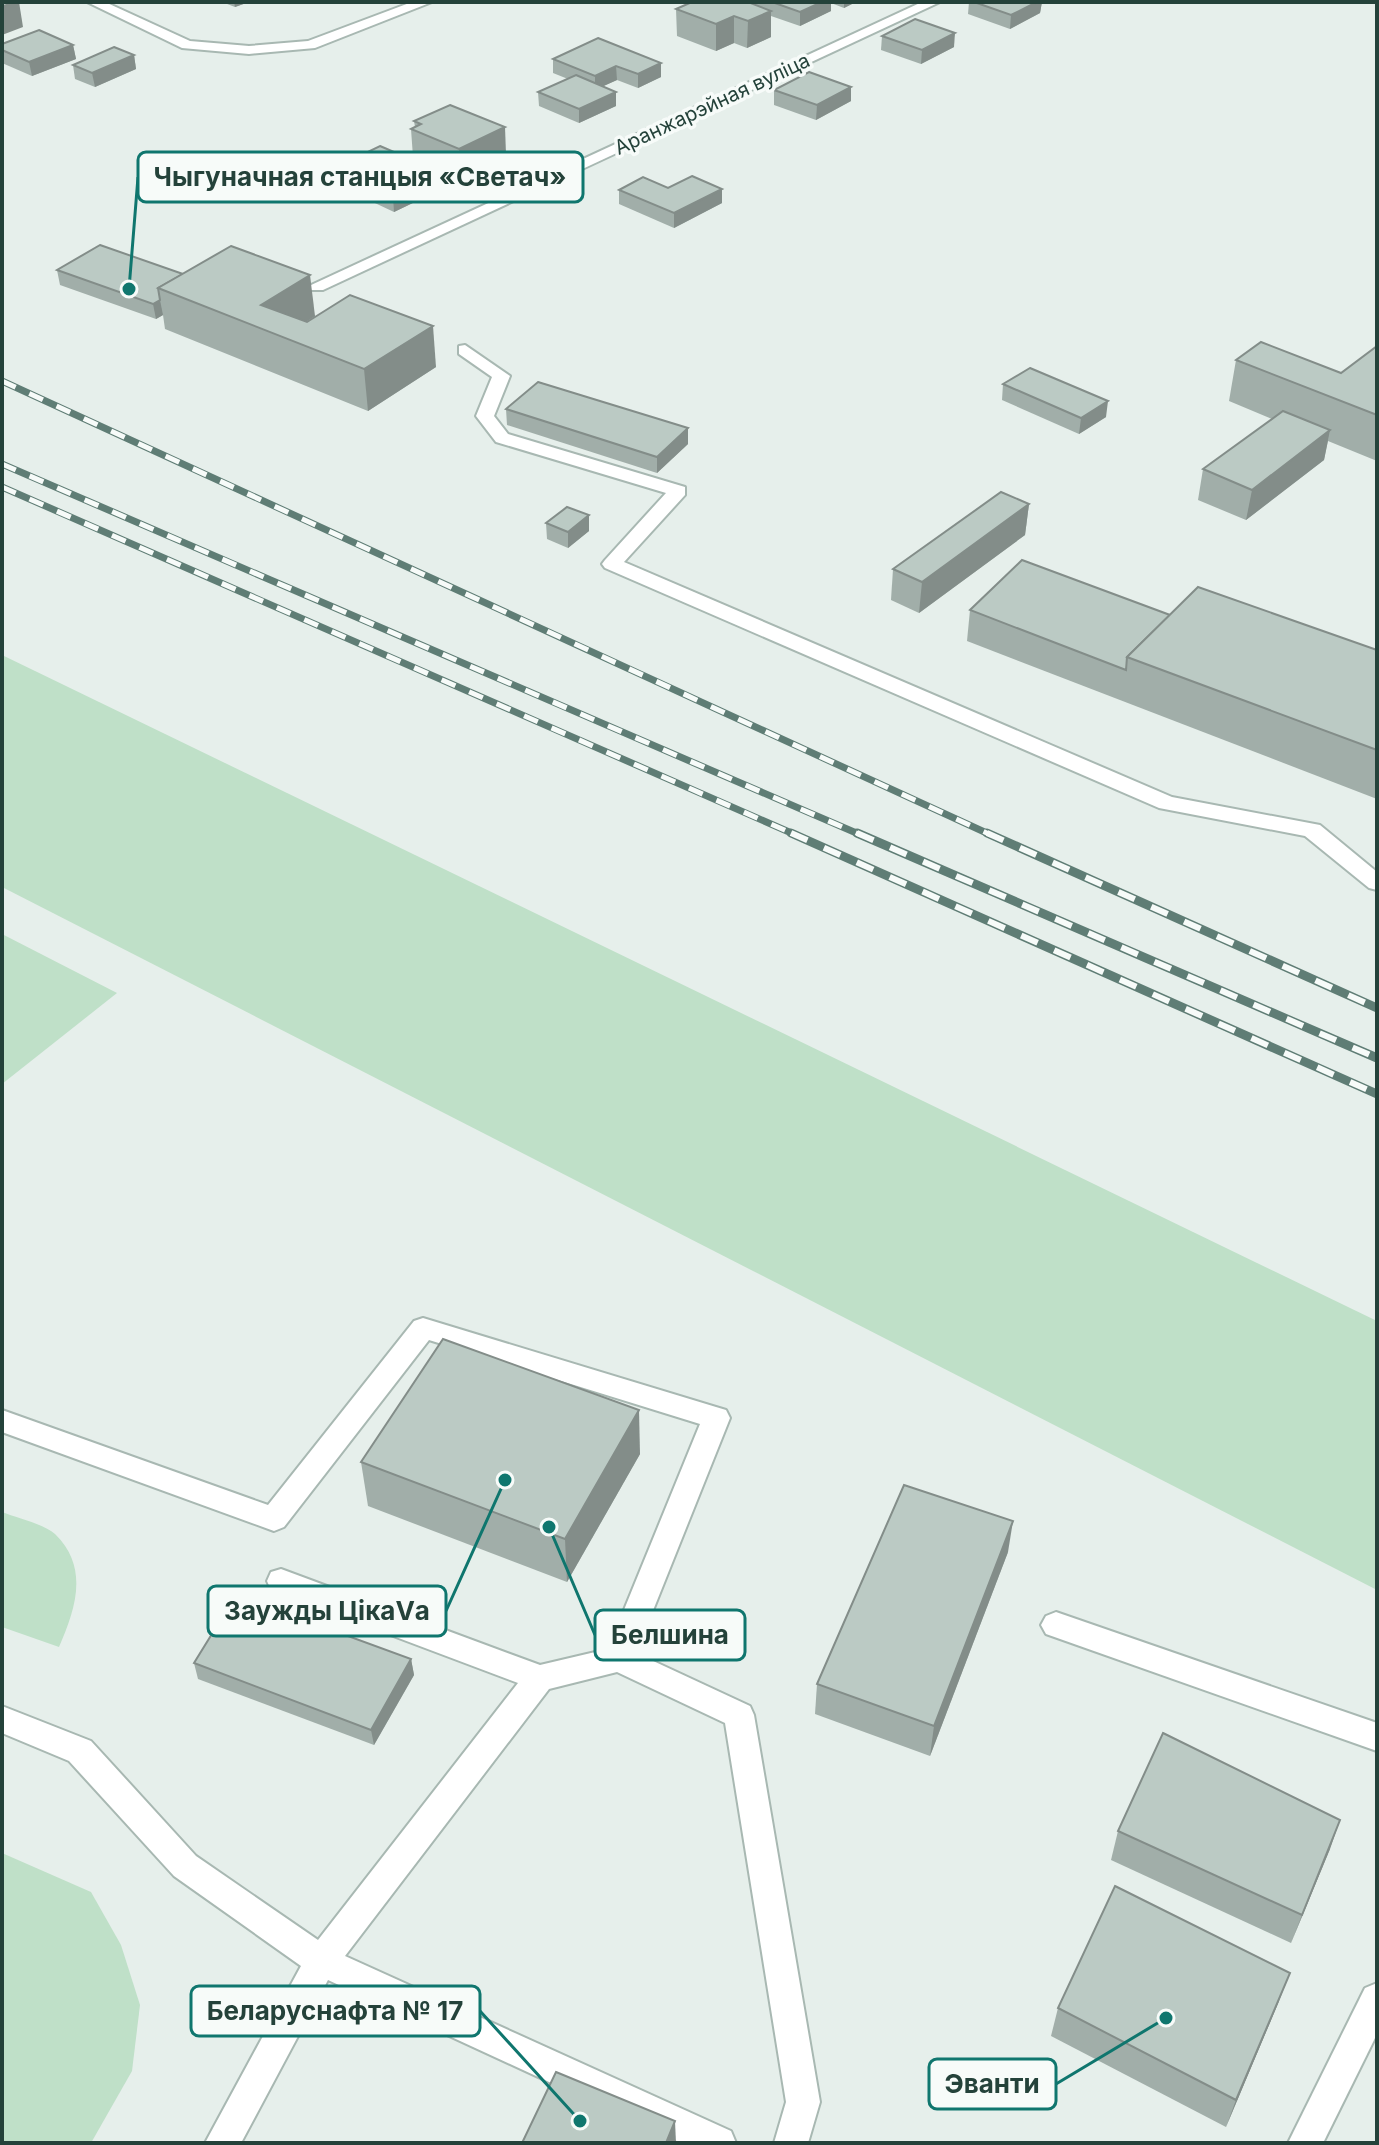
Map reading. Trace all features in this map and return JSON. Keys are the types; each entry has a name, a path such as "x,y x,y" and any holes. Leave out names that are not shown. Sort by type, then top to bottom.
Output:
{"street":[{"path":"94,2 187,45 249,50 310,45 425,2"},
{"name":"Аранжарэйная вуліца","path":"317,286 933,2"},
{"path":"465,350 501,376 485,416 502,438 678,491 612,564 1167,803 1312,830 1377,883"},
{"path":"2,1421 274,1519 423,1328 716,1418 619,1659"},
{"path":"281,1581 540,1678 619,1659 739,1715 803,2102 791,2143"},
{"path":"1056,1625 1377,1737"},
{"path":"222,2143 321,1961 540,1678"},
{"path":"2,1719 80,1751 185,1866 321,1961 719,2143"},
{"path":"1305,2143 1377,1999"}],"green space":[{"path":"2,655 1377,1321 1377,1590 2,887"},
{"path":"2,934 117,993 2,1084"},
{"path":"2,1512 50,1530 66,1547 73,1561 76,1575 74,1604 59,1647 2,1627"},
{"path":"2,1853 91,1892 121,1945 140,2005 132,2071 91,2143 2,2143"}],"building":[{"path":"692,2 748,2 771,11 748,21 734,16 716,24 676,9"},
{"path":"772,2 822,2 800,12"},
{"path":"974,2 1037,2 1011,15"},
{"path":"915,19 955,33 922,50 882,36"},
{"path":"39,30 73,45 29,62 2,50 2,44"},
{"path":"598,38 661,63 638,74 616,66 595,76 553,59"},
{"path":"114,47 134,55 92,73 73,65"},
{"path":"809,72 851,87 817,105 774,90"},
{"path":"576,75 616,92 579,109 538,92"},
{"path":"450,105 505,127 459,149 411,129 421,124 414,121"},
{"path":"380,146 443,173 393,197 358,182 379,172 351,160"},
{"path":"692,176 722,189 674,213 619,190 643,177 668,188"},
{"path":"100,245 183,274 158,288 160,300 153,304 57,270"},
{"path":"231,246 310,275 261,305 307,322 350,295 433,326 364,369 158,288"},
{"path":"1261,342 1341,373 1377,346 1377,415 1236,360"},
{"path":"1030,368 1108,401 1081,418 1003,384"},
{"path":"538,382 688,428 657,457 506,409"},
{"path":"1283,411 1330,430 1252,490 1203,469"},
{"path":"1001,492 1029,504 922,582 893,569"},
{"path":"567,507 589,515 568,532 546,523"},
{"path":"1022,560 1170,615 1127,657 1126,670 970,610"},
{"path":"1198,587 1377,650 1377,750 1127,657"},
{"path":"443,1339 639,1410 565,1539 361,1462"},
{"path":"904,1485 1013,1521 934,1726 817,1684"},
{"path":"236,1595 411,1659 371,1730 194,1663"},
{"path":"1163,1733 1340,1820 1302,1915 1118,1831"},
{"path":"1115,1886 1290,1973 1236,2100 1058,2008"},
{"path":"556,2072 675,2121 666,2143 522,2143"}],"railway":[{"path":"2,381 991,835"},
{"path":"2,464 861,835"},
{"path":"2,487 796,835"},
{"path":"791,833 1377,1094"},
{"path":"857,833 1377,1058"},
{"path":"987,833 1377,1008"}],"place":[{"name":"Чыгуначная станцыя «Светач»","path":"129,289"},
{"name":"Заужды ЦікаVа","path":"505,1480"},
{"name":"Белшина","path":"549,1527"},
{"name":"Эванти","path":"1166,2018"},
{"name":"Беларуснафта № 17","path":"580,2121"}]}
